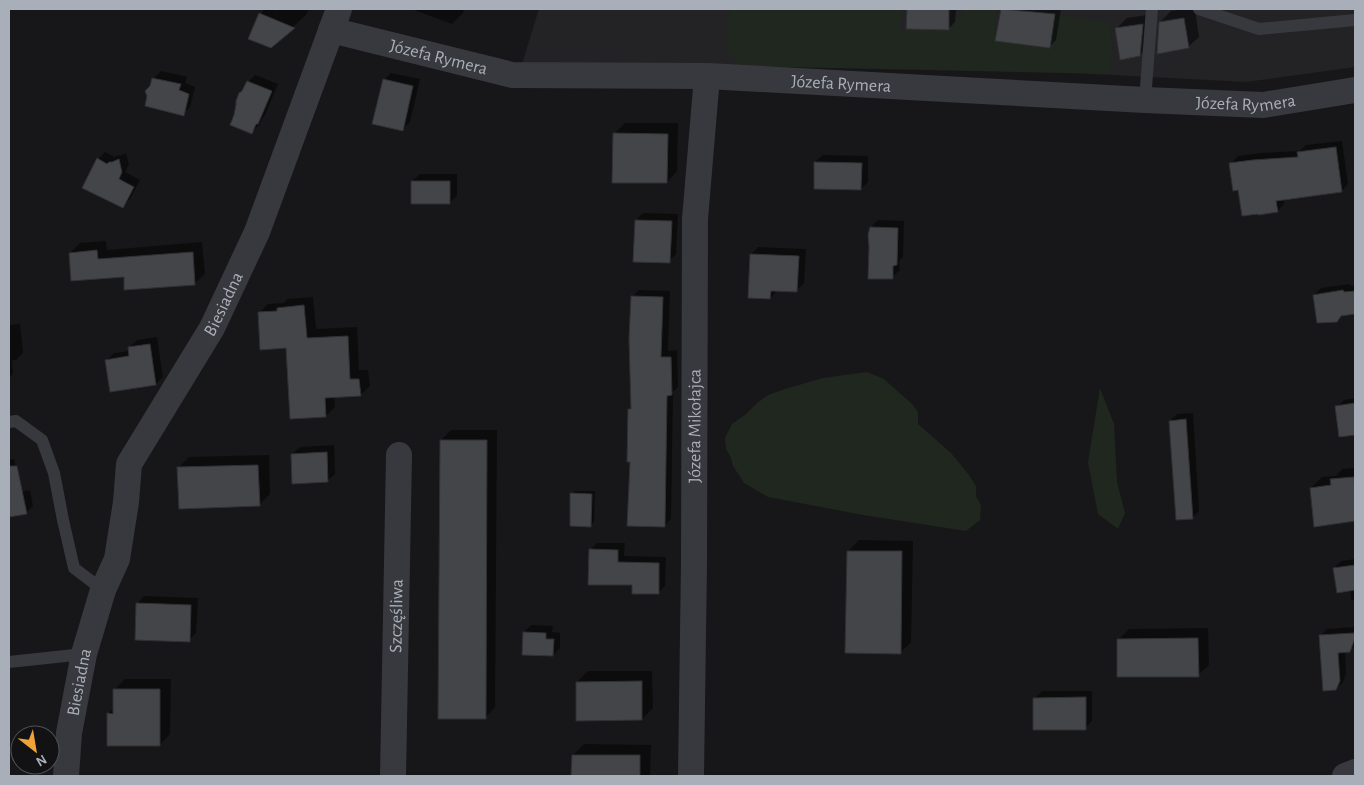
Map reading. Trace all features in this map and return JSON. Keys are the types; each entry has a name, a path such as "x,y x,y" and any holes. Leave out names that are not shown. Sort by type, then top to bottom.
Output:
{"street":[{"name":"Józefa Rymera","path":"335,19 512,75 707,76 1145,100 1263,104 1355,90"},
{"name":"Biesiadna","path":"66,776 69,733 84,654 103,590 117,559 126,502 129,464 212,328 253,241 335,19"},
{"name":"Józefa Mikołajca","path":"691,776 694,563 694,219 707,76"},
{"name":"Szczęśliwa","path":"393,776 399,455"},
{"path":"1345,776 1355,772"}],"lane":[{"path":"1145,100 1152,9"},
{"path":"1199,9 1260,29 1355,20"},
{"path":"9,422 16,421 42,440 54,473 74,568 103,590"},
{"path":"9,662 84,654"}],"shaded area":[{"path":"539,9 1355,9 1355,67 1246,82 942,66 521,67"},
{"path":"731,9 903,9 898,29 948,30 966,9 996,9 995,41 1049,48 1055,14 1110,23 1113,52 1107,74 743,66 726,52 727,20"},
{"path":"867,372 884,379 912,404 918,412 918,424 951,453 976,486 976,496 981,505 980,520 966,531 863,515 768,497 744,483 733,466 726,449 725,438 732,424 768,395 823,378"},
{"path":"1100,388 1114,424 1117,482 1125,513 1118,529 1098,514 1088,462"}],"building":[{"path":"907,9 949,9 949,30 906,29"},
{"path":"1001,9 1055,14 1050,48 995,41"},
{"path":"259,13 295,28 271,48 248,39"},
{"path":"1184,18 1189,48 1157,54 1159,22"},
{"path":"1143,24 1140,56 1120,60 1115,28"},
{"path":"152,78 181,84 179,90 189,94 184,116 145,106 147,96 145,91 150,86"},
{"path":"383,79 413,86 403,131 372,124"},
{"path":"247,81 272,91 252,134 230,125 239,93"},
{"path":"613,133 668,134 667,183 612,183"},
{"path":"1336,147 1342,192 1276,201 1278,212 1242,216 1238,190 1233,191 1229,163 1298,157 1297,152"},
{"path":"97,158 107,164 119,159 122,172 119,179 134,187 123,208 82,188"},
{"path":"814,162 862,163 861,190 814,189"},
{"path":"411,181 450,181 450,204 411,204"},
{"path":"635,220 672,221 670,263 633,262"},
{"path":"870,227 898,228 897,265 893,266 893,279 868,279 868,235"},
{"path":"97,250 98,259 193,252 195,285 124,290 124,277 71,281 69,253"},
{"path":"750,254 799,256 797,292 771,291 770,299 748,298"},
{"path":"1343,290 1344,292 1355,291 1355,314 1341,316 1337,322 1317,323 1313,295"},
{"path":"631,296 663,297 661,357 671,357 672,395 667,396 665,527 627,526 630,462 627,462 628,409 631,409 629,339"},
{"path":"304,305 307,338 348,336 350,379 359,379 361,396 325,398 326,417 290,419 286,348 260,350 258,312 277,311 277,308"},
{"path":"150,344 156,385 110,392 105,360 129,356 128,347"},
{"path":"1355,403 1355,435 1339,437 1335,406"},
{"path":"1186,419 1193,519 1176,520 1169,421"},
{"path":"440,440 487,440 486,719 438,719"},
{"path":"327,452 328,482 292,484 291,454"},
{"path":"258,465 260,506 179,509 177,467"},
{"path":"9,466 17,466 27,514 9,517"},
{"path":"1354,477 1355,521 1314,527 1310,488 1331,485 1330,479"},
{"path":"570,493 592,494 591,527 570,526"},
{"path":"589,549 618,550 618,562 659,563 659,594 632,594 632,585 588,585"},
{"path":"847,551 902,551 901,654 845,653"},
{"path":"1355,565 1355,590 1337,593 1333,568"},
{"path":"136,603 191,605 190,642 135,640"},
{"path":"523,632 546,633 546,639 554,639 553,656 522,655"},
{"path":"1355,633 1350,652 1338,653 1340,681 1336,690 1323,691 1319,635"},
{"path":"1198,638 1199,677 1117,677 1117,639"},
{"path":"642,681 642,720 576,721 576,682"},
{"path":"113,689 160,689 160,746 107,746 107,713 113,714"},
{"path":"1086,697 1086,730 1033,730 1033,698"},
{"path":"572,755 640,755 640,776 571,776"}]}
